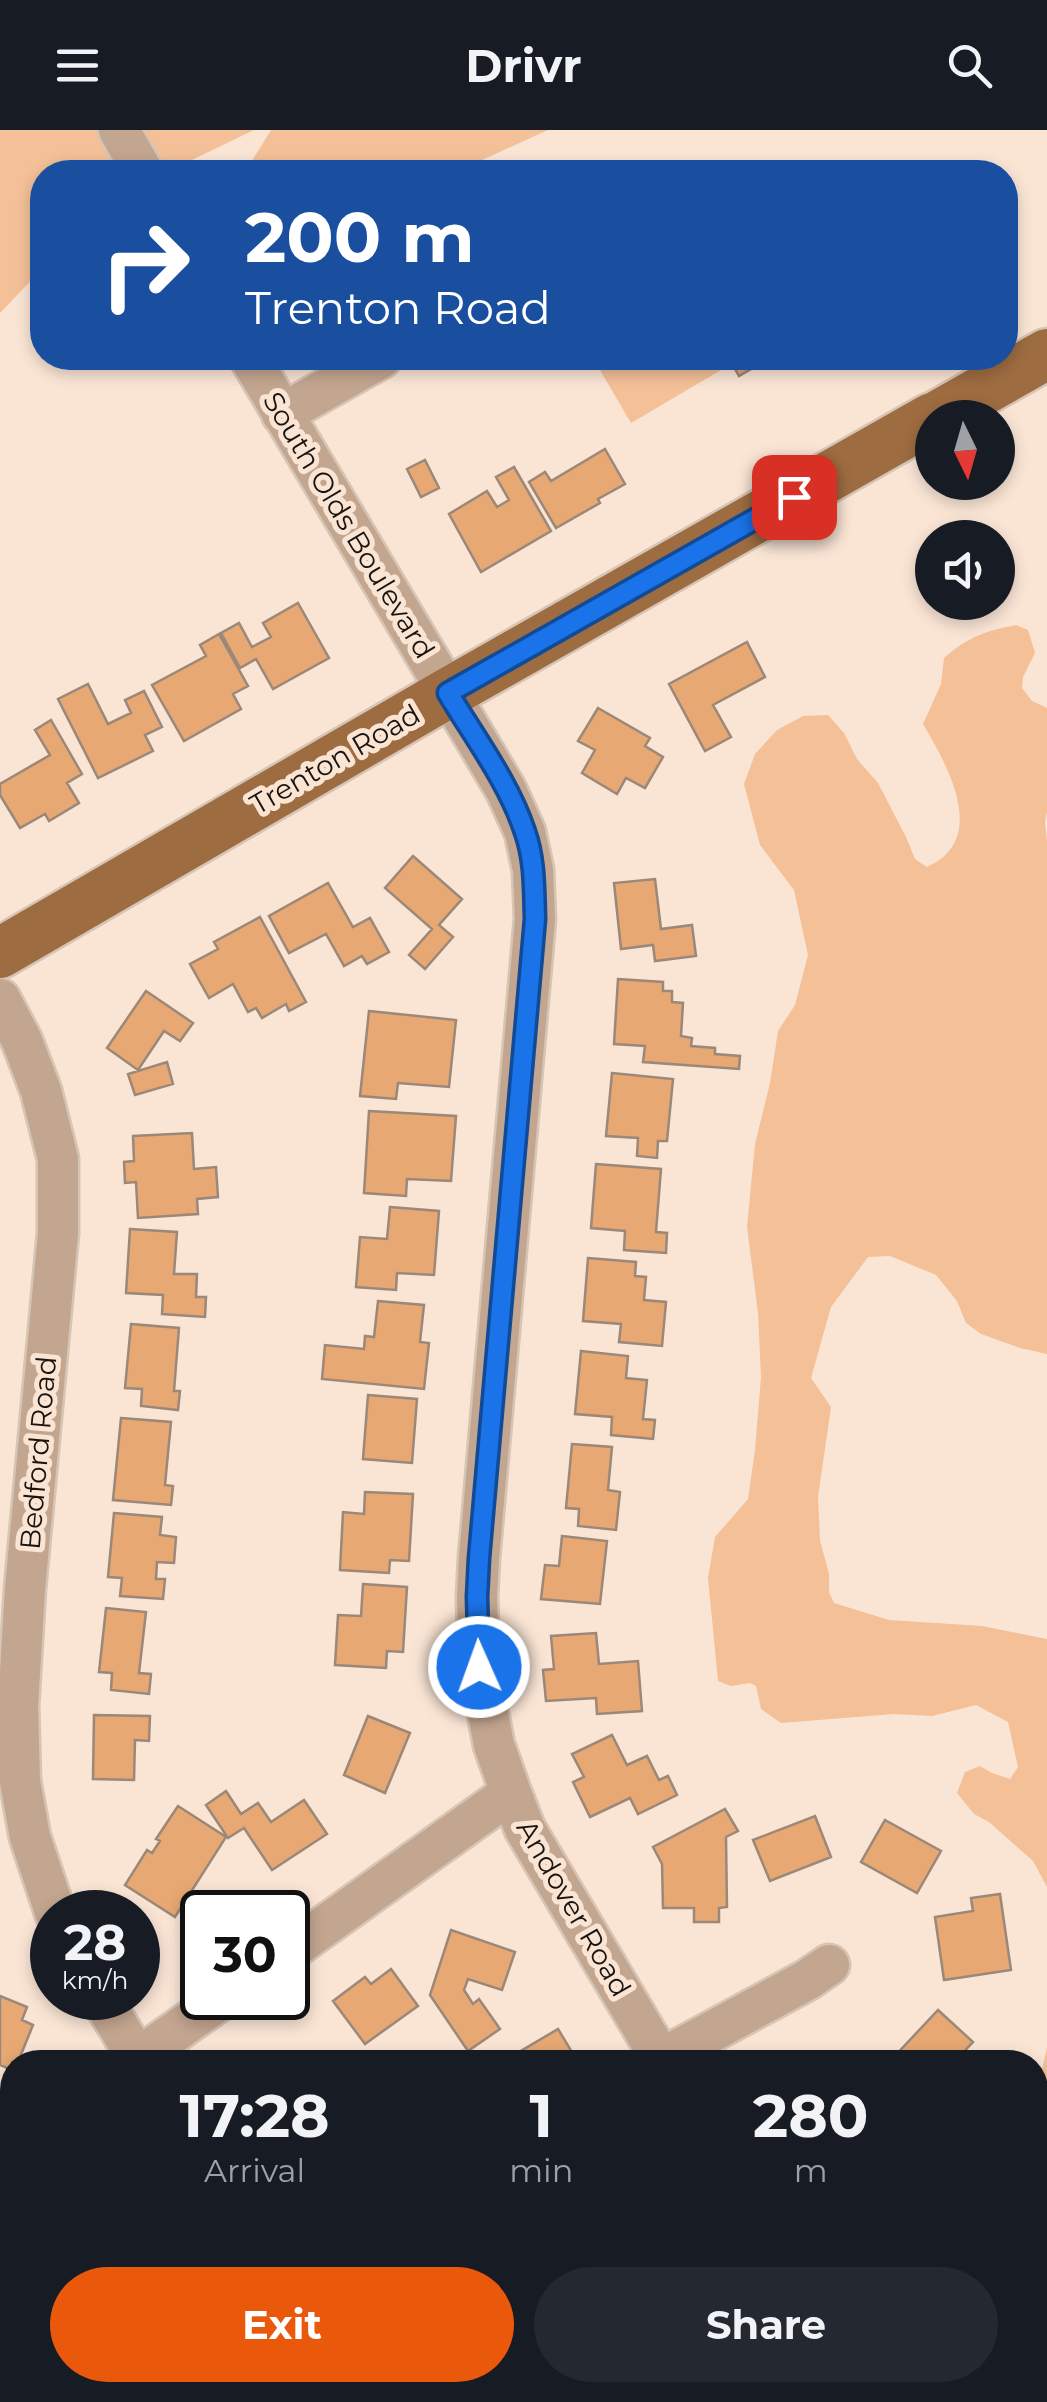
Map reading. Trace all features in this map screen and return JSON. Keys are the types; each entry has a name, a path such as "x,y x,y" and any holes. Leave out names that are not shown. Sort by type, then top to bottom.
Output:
{"main road":[{"name":"Trenton Road","path":"965,400 1047,354"},
{"name":"Trenton Road","path":"0,953 915,428"}],"street":[{"path":"118,130 136,160"},
{"name":"South Olds Boulevard","path":"257,370 448,693"},
{"path":"282,414 360,370"},
{"name":"Andover Road","path":"448,693 506,790 526,832 534,870 535,919 477,1597 479,1667 494,1744 525,1829 656,2050"},
{"name":"Bedford Road","path":"0,999 41,1091 58,1159 58,1233 16,1527 20,1781 30,1837 48,1890"},
{"path":"310,1936 511,1793"},
{"path":"682,2050 829,1965"},
{"path":"114,2020 131,2050"},
{"path":"152,2050 193,2020"}],"shaded area":[{"path":"0,130 254,130 192,160 30,160 30,282 0,313"},
{"path":"271,130 548,130 482,160 252,160"},
{"path":"600,370 721,370 631,423"},
{"path":"1016,625 1028,630 1035,653 1022,688 1032,701 1047,708 1047,1354 981,1334 966,1323 957,1301 936,1275 890,1256 868,1257 831,1307 811,1378 831,1407 818,1497 820,1540 834,1603 889,1620 982,1626 1047,1639 1047,1887 1033,1861 989,1822 974,1814 957,1793 965,1772 980,1766 1010,1779 1018,1767 1008,1722 976,1705 932,1716 894,1714 781,1723 761,1709 756,1686 731,1686 718,1681 708,1578 715,1537 748,1499 761,1377 747,1227 755,1144 778,1031 795,1005 808,955 794,890 760,845 744,784 755,754 777,730 803,716 828,715 878,783 915,859 927,867 946,854 956,839 960,820 951,780 923,724 941,684 944,658 977,636"}],"building":[{"path":"605,449 625,484 556,528 529,482 545,472 551,481"},
{"path":"425,460 439,488 421,497 407,469"},
{"path":"514,467 551,531 481,572 449,514 487,491 497,507 509,500 496,477"},
{"path":"298,603 329,658 273,689 256,659 240,668 221,633 239,623 252,647 271,637 263,623"},
{"path":"219,634 248,686 233,694 241,709 184,741 152,685 206,656 200,645"},
{"path":"747,642 765,677 713,705 731,737 705,751 669,684"},
{"path":"88,684 108,724 131,713 125,700 144,691 162,727 145,735 153,751 98,778 58,699"},
{"path":"598,708 650,738 645,746 663,757 645,788 626,778 617,794 582,773 595,750 578,741"},
{"path":"51,720 82,774 67,783 79,803 49,821 45,814 20,828 0,795 0,784 50,755 35,730"},
{"path":"413,856 462,899 439,925 453,937 425,969 409,955 432,929 385,888"},
{"path":"655,879 661,929 692,925 696,956 655,961 653,945 621,949 614,883"},
{"path":"328,883 353,927 370,918 389,952 367,964 362,956 344,966 326,934 289,953 269,916"},
{"path":"260,917 306,1002 289,1011 286,1004 262,1018 256,1008 248,1012 233,984 209,998 190,964 218,949 214,942"},
{"path":"618,979 663,982 663,991 672,991 672,1002 683,1003 681,1036 692,1038 691,1046 715,1048 715,1054 740,1056 739,1069 643,1062 645,1046 614,1044"},
{"path":"146,991 193,1023 180,1041 164,1031 138,1070 107,1048"},
{"path":"369,1011 456,1020 449,1087 398,1083 396,1099 360,1096"},
{"path":"167,1062 173,1084 135,1095 128,1074"},
{"path":"612,1073 673,1079 667,1141 658,1141 657,1158 637,1156 638,1138 606,1136"},
{"path":"369,1111 456,1116 451,1181 407,1179 406,1196 364,1193"},
{"path":"192,1133 194,1169 216,1167 218,1197 197,1199 198,1214 138,1218 136,1182 125,1183 124,1162 134,1161 133,1136"},
{"path":"596,1164 661,1169 656,1232 667,1233 666,1253 624,1250 625,1231 591,1228"},
{"path":"390,1207 439,1211 434,1275 397,1273 396,1290 356,1287 360,1237 387,1239"},
{"path":"130,1229 177,1232 174,1274 197,1274 196,1297 206,1297 205,1317 162,1314 163,1295 126,1293"},
{"path":"588,1258 636,1262 635,1276 646,1277 644,1300 666,1302 662,1346 619,1342 621,1324 583,1321"},
{"path":"378,1301 424,1305 420,1342 429,1343 424,1389 322,1379 325,1345 364,1349 365,1336 374,1337"},
{"path":"131,1324 179,1328 174,1391 180,1391 178,1410 141,1406 142,1389 125,1388"},
{"path":"581,1351 628,1356 626,1378 647,1380 643,1419 655,1420 653,1439 611,1435 612,1417 575,1414"},
{"path":"368,1395 417,1399 412,1463 363,1459"},
{"path":"121,1418 171,1422 165,1485 173,1486 171,1505 113,1500"},
{"path":"572,1444 612,1447 608,1490 620,1492 616,1530 578,1526 579,1509 566,1508"},
{"path":"365,1492 413,1494 409,1561 390,1560 389,1573 340,1570 343,1512 364,1514"},
{"path":"114,1513 162,1517 160,1535 176,1537 174,1563 157,1562 156,1579 165,1579 163,1599 120,1596 122,1578 108,1577"},
{"path":"562,1536 607,1541 600,1604 541,1599 545,1565 559,1566"},
{"path":"363,1584 407,1587 403,1652 387,1651 386,1668 335,1665 338,1615 361,1616"},
{"path":"106,1608 146,1612 139,1673 151,1674 149,1694 111,1690 112,1673 99,1672"},
{"path":"596,1633 599,1664 638,1661 642,1711 597,1714 596,1698 546,1701 543,1670 554,1669 551,1636"},
{"path":"94,1715 150,1716 149,1741 135,1740 134,1780 93,1779"},
{"path":"368,1716 410,1733 385,1793 344,1775"},
{"path":"612,1735 627,1765 647,1756 659,1780 668,1776 677,1795 638,1814 630,1798 590,1817 573,1782 584,1777 572,1754"},
{"path":"226,1791 241,1814 258,1803 271,1822 304,1800 327,1834 272,1870 244,1828 228,1838 206,1805"},
{"path":"178,1806 226,1837 192,1890 180,1890 180,1909 175,1917 160,1907 160,1890 133,1890 125,1885 147,1850 152,1853 160,1841 156,1839"},
{"path":"725,1809 738,1831 726,1837 727,1907 719,1908 719,1922 694,1922 694,1908 663,1908 662,1864 653,1847"},
{"path":"815,1816 831,1857 770,1881 753,1840"},
{"path":"885,1820 941,1851 917,1893 861,1862"},
{"path":"1000,1894 1011,1970 944,1980 935,1917 973,1911 971,1898"},
{"path":"451,1930 515,1952 502,1990 468,1979 464,1990 473,2004 479,1999 500,2029 469,2050 430,1995"},
{"path":"391,1969 418,2006 365,2044 333,2001 365,1977 371,1984"},
{"path":"0,1996 27,2007 22,2020 33,2025 23,2050 0,2050"},
{"path":"938,2010 973,2042 965,2050 900,2050"},
{"path":"558,2029 571,2050 522,2050"}],"route":[{"path":"479,1667 479,1558 535,919 534,870 526,832 506,790 448,693 794,497"}]}
